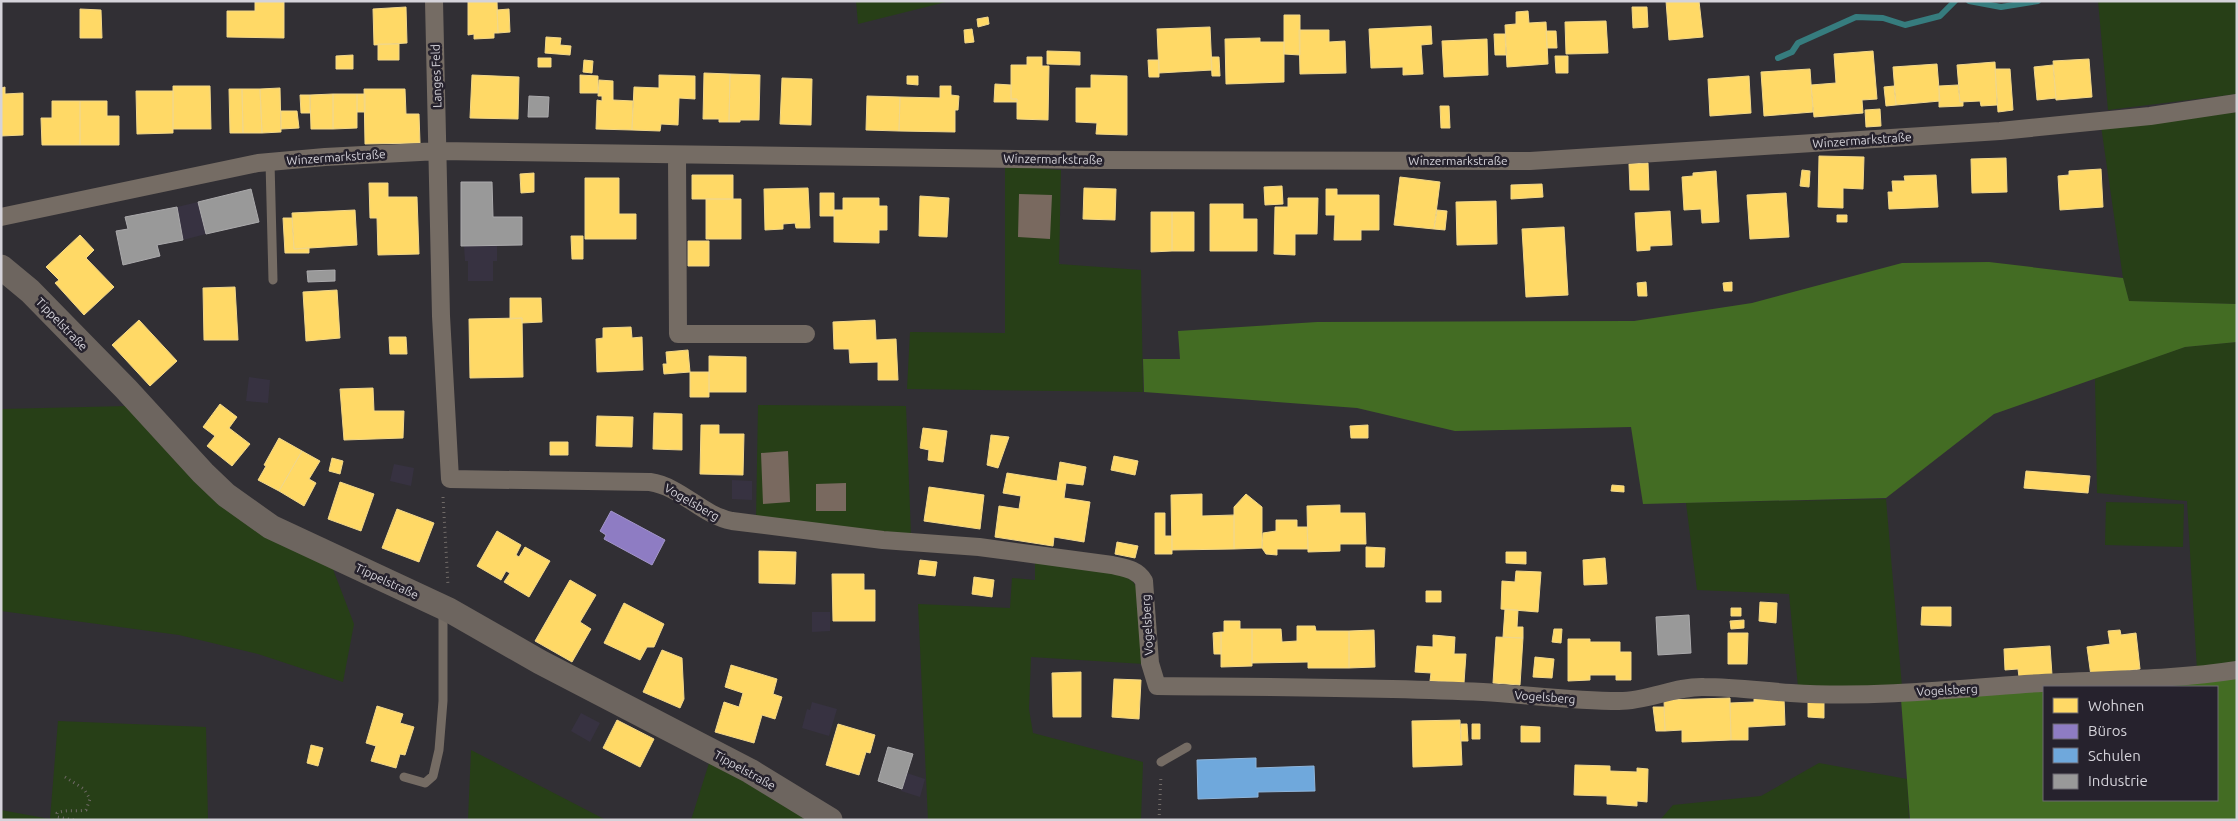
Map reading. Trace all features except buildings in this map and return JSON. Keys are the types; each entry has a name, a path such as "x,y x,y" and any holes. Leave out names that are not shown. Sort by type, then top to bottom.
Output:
{"street":[{"name":"Langes Feld","path":"434,1 438,151"},
{"name":"Winzermarkstraße","path":"1,217 270,162 438,151 1097,160 1530,160 2000,131 2150,116 2237,103"},
{"path":"438,151 442,316 450,480"},
{"path":"677,155 678,334 806,334"},
{"name":"Tippelstraße","path":"1,267 30,291 119,382 203,474 247,511 271,527 446,609 540,662 750,771 830,820"},
{"name":"Vogelsberg","path":"450,480 650,482 667,486 708,513 732,521 883,540 979,547 1112,564 1136,571 1144,581 1150,663 1157,686 1361,688 1485,692 1554,698 1632,701 1679,688 1702,686 1762,689 1791,693 1953,691 2026,684 2163,678 2237,670"}],"lane":[{"path":"270,162 273,280"},
{"path":"404,777 425,783 433,776 440,750 446,609"},
{"path":"1160,762 1187,747"}],"path":[{"path":"446,609 443,486 450,480"},
{"path":"1159,820 1160,762"},
{"path":"65,777 84,789 90,799 86,810 57,813 57,817 74,820"}],"shaded area":[{"path":"198,202 206,234 183,240 177,207"},
{"path":"464,246 497,246 497,261 493,261 493,281 468,281 468,261 465,261"},
{"path":"249,377 270,380 268,403 246,401"},
{"path":"394,464 414,468 411,486 390,481"},
{"path":"732,480 752,481 752,500 732,499"},
{"path":"812,612 830,612 830,631 812,632"},
{"path":"812,702 837,709 829,736 802,728 807,709 810,710"},
{"path":"581,713 600,723 590,742 571,731"},
{"path":"907,773 925,779 920,797 901,791"}],"green space":[{"path":"856,1 950,1 858,24"},
{"path":"2098,1 2237,1 2237,94 2108,110"},
{"path":"2237,112 2237,304 2129,301 2123,278 2101,126"},
{"path":"1005,166 1061,170 1059,264 1141,270 1143,392 907,389 910,332 1005,333"},
{"path":"1989,262 2123,278 2129,301 2237,304 2237,342 2185,347 1994,414 1886,498 1643,504 1631,427 1455,431 1357,408 1144,392 1143,359 1180,359 1178,331 1317,322 1634,321 1752,303 1902,263"},
{"path":"2237,342 2237,665 2197,670 2187,501 2097,493 2095,378 2185,347"},
{"path":"758,405 906,406 911,535 756,520"},
{"path":"128,406 331,564 354,624 343,682 258,654 179,635 1,611 1,409"},
{"path":"1886,499 1902,687 1798,687 1789,594 1697,590 1686,503"},
{"path":"2106,502 2184,504 2183,547 2105,545"},
{"path":"1035,561 1119,572 1133,582 1140,593 1144,664 1031,657 1029,709 1033,733 1143,762 1141,820 928,820 918,604 1010,608 1012,578 1035,580"},
{"path":"2237,670 2237,820 1910,820 1901,699 2043,687 2043,801 2218,801 2218,686 2052,686"},
{"path":"58,721 206,727 208,820 1,820 1,810 50,819"},
{"path":"471,750 606,820 468,820"},
{"path":"710,760 817,820 691,820"},
{"path":"1819,763 1907,779 1909,820 1660,820 1673,805 1761,796"}],"waterway":[{"path":"1778,58 1792,52 1798,43 1856,17 1883,18 1905,25 1940,16 1955,1"},
{"path":"1969,1 2001,7 2038,1"}]}
